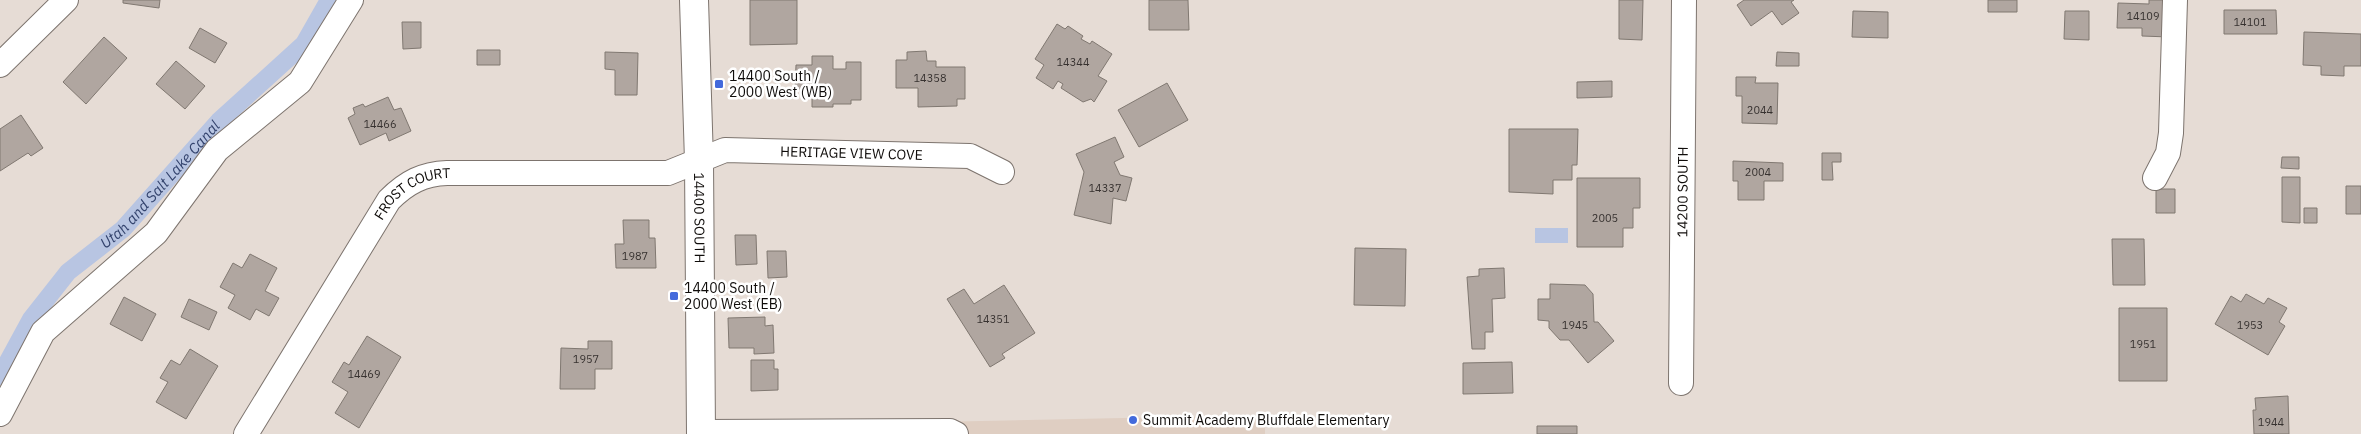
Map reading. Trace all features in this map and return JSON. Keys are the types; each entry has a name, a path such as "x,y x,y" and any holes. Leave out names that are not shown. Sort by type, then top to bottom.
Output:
{"main road":[{"name":"14400 SOUTH","path":"694,0 699,161 701,433"}],"street":[{"path":"0,65 66,0"},
{"path":"0,414 43,332 156,233 217,150 300,82 351,0"},
{"name":"14200 SOUTH","path":"1682,383 1684,0"},
{"path":"2155,178 2168,153 2171,133 2175,0"},
{"name":"HERITAGE VIEW COVE","path":"699,161 725,150 970,156 1002,172"},
{"name":"FROST COURT","path":"246,434 389,200 401,188 415,179 431,174 447,173 668,173 699,161"},
{"path":"701,433 950,431 956,434"}],"shaded area":[{"name":"Summit Academy Bluffdale Elementary","path":"1265,415 1265,434 736,434 736,426"}],"water":[{"path":"1535,228 1568,228 1568,243 1535,243"}],"building":[{"path":"123,0 160,0 159,8 123,3"},
{"path":"750,0 797,0 797,44 750,45"},
{"path":"1149,0 1188,0 1189,30 1149,30"},
{"path":"1619,0 1643,0 1642,40 1619,39"},
{"path":"1744,0 1794,0 1791,2 1799,13 1782,25 1772,11 1751,26 1737,5"},
{"path":"1988,0 2017,0 2017,12 1988,12"},
{"path":"2149,0 2170,0 2169,37 2142,36 2142,28 2117,28 2118,3 2149,4"},
{"path":"2224,10 2276,10 2277,34 2224,34"},
{"path":"1853,11 1888,12 1888,38 1852,37"},
{"path":"2065,11 2089,11 2089,40 2064,39"},
{"path":"402,22 421,22 421,48 403,49"},
{"path":"1057,24 1065,29 1068,26 1083,36 1081,39 1090,44 1092,41 1112,54 1098,76 1107,81 1094,102 1091,99 1083,102 1061,88 1063,84 1058,81 1053,89 1036,78 1044,65 1035,59"},
{"path":"200,28 227,43 215,63 189,48"},
{"path":"2304,32 2361,34 2361,66 2344,66 2344,76 2321,75 2321,66 2303,65"},
{"path":"104,37 127,58 86,104 63,82"},
{"path":"477,50 500,50 500,65 477,65"},
{"path":"926,51 927,61 936,61 936,67 965,67 965,99 957,99 957,106 918,107 918,88 896,88 896,60 907,60 907,52"},
{"path":"605,52 638,53 637,95 615,95 615,70 605,69"},
{"path":"1777,52 1799,53 1799,66 1776,66"},
{"path":"812,56 833,56 833,69 846,69 846,62 861,62 861,100 851,100 851,104 833,104 833,107 812,107 812,89 795,89 796,65 812,65"},
{"path":"176,61 205,86 185,109 156,84"},
{"path":"1736,77 1756,77 1755,83 1778,83 1777,124 1742,123 1742,96 1736,96"},
{"path":"1612,81 1612,97 1577,98 1577,82"},
{"path":"1167,83 1188,120 1139,147 1118,110"},
{"path":"388,97 394,110 401,108 411,131 389,141 386,133 360,145 348,118 355,114 353,108 363,104 365,107"},
{"path":"21,115 43,148 31,156 28,153 0,171 0,129"},
{"path":"1509,129 1578,129 1577,165 1572,165 1572,180 1553,180 1553,194 1509,192"},
{"path":"1115,137 1124,157 1114,162 1120,175 1132,178 1126,201 1113,198 1111,224 1074,215 1084,172 1076,154"},
{"path":"1822,153 1841,153 1841,162 1832,162 1833,180 1822,180"},
{"path":"2282,157 2299,157 2299,169 2281,168"},
{"path":"1733,161 1783,163 1783,181 1764,181 1764,200 1738,200 1738,181 1733,181"},
{"path":"2282,177 2300,177 2300,223 2282,222"},
{"path":"1577,178 1640,178 1640,208 1633,208 1633,228 1623,228 1623,247 1577,247"},
{"path":"2346,186 2361,186 2361,214 2346,214"},
{"path":"2156,189 2175,189 2175,213 2156,213"},
{"path":"2304,208 2317,208 2317,223 2304,223"},
{"path":"623,220 649,220 649,238 655,238 656,268 616,268 615,244 624,244"},
{"path":"735,235 756,235 757,264 736,265"},
{"path":"2112,239 2144,239 2145,285 2113,285"},
{"path":"1355,248 1406,249 1405,306 1354,305"},
{"path":"767,251 786,251 787,277 768,278"},
{"path":"250,254 277,268 265,291 279,298 269,316 256,309 250,320 228,308 235,295 220,287 233,263 242,268"},
{"path":"1504,268 1505,298 1492,299 1493,332 1485,332 1485,349 1472,349 1467,277 1479,276 1479,269"},
{"path":"1550,284 1585,285 1593,294 1594,322 1598,322 1614,341 1588,363 1569,340 1560,340 1549,328 1549,321 1538,320 1538,299 1550,299"},
{"path":"1004,285 1035,333 1002,354 1005,358 990,367 947,299 964,289 974,304"},
{"path":"2246,294 2264,304 2268,298 2287,308 2279,322 2285,326 2268,355 2215,324 2231,296 2241,302"},
{"path":"124,297 156,314 142,341 110,324"},
{"path":"189,299 217,312 209,330 181,317"},
{"path":"2119,308 2167,308 2167,381 2119,381"},
{"path":"765,317 765,326 773,325 774,353 754,354 754,348 729,348 728,318"},
{"path":"367,336 401,357 359,428 335,413 348,392 332,382 344,362 349,365"},
{"path":"588,341 612,341 612,369 595,369 595,389 560,389 561,348 588,349"},
{"path":"190,349 218,366 186,419 156,402 168,382 160,378 171,360 180,365"},
{"path":"751,360 774,360 774,369 778,369 778,390 751,391"},
{"path":"1512,362 1513,393 1463,394 1463,363"},
{"path":"2288,396 2289,434 2254,434 2253,410 2256,410 2255,398"},
{"path":"1537,426 1577,426 1577,434 1537,434"}],"waterway":[{"name":"Utah and Salt Lake Canal","path":"0,376 31,319 68,272 123,229 219,121 304,44 329,0"}],"place":[{"name":"14400 South / 2000 West (WB)","path":"719,84"},
{"name":"14400 South / 2000 West (EB)","path":"674,296"},
{"name":"Summit Academy Bluffdale Elementary","path":"1133,420"}]}
